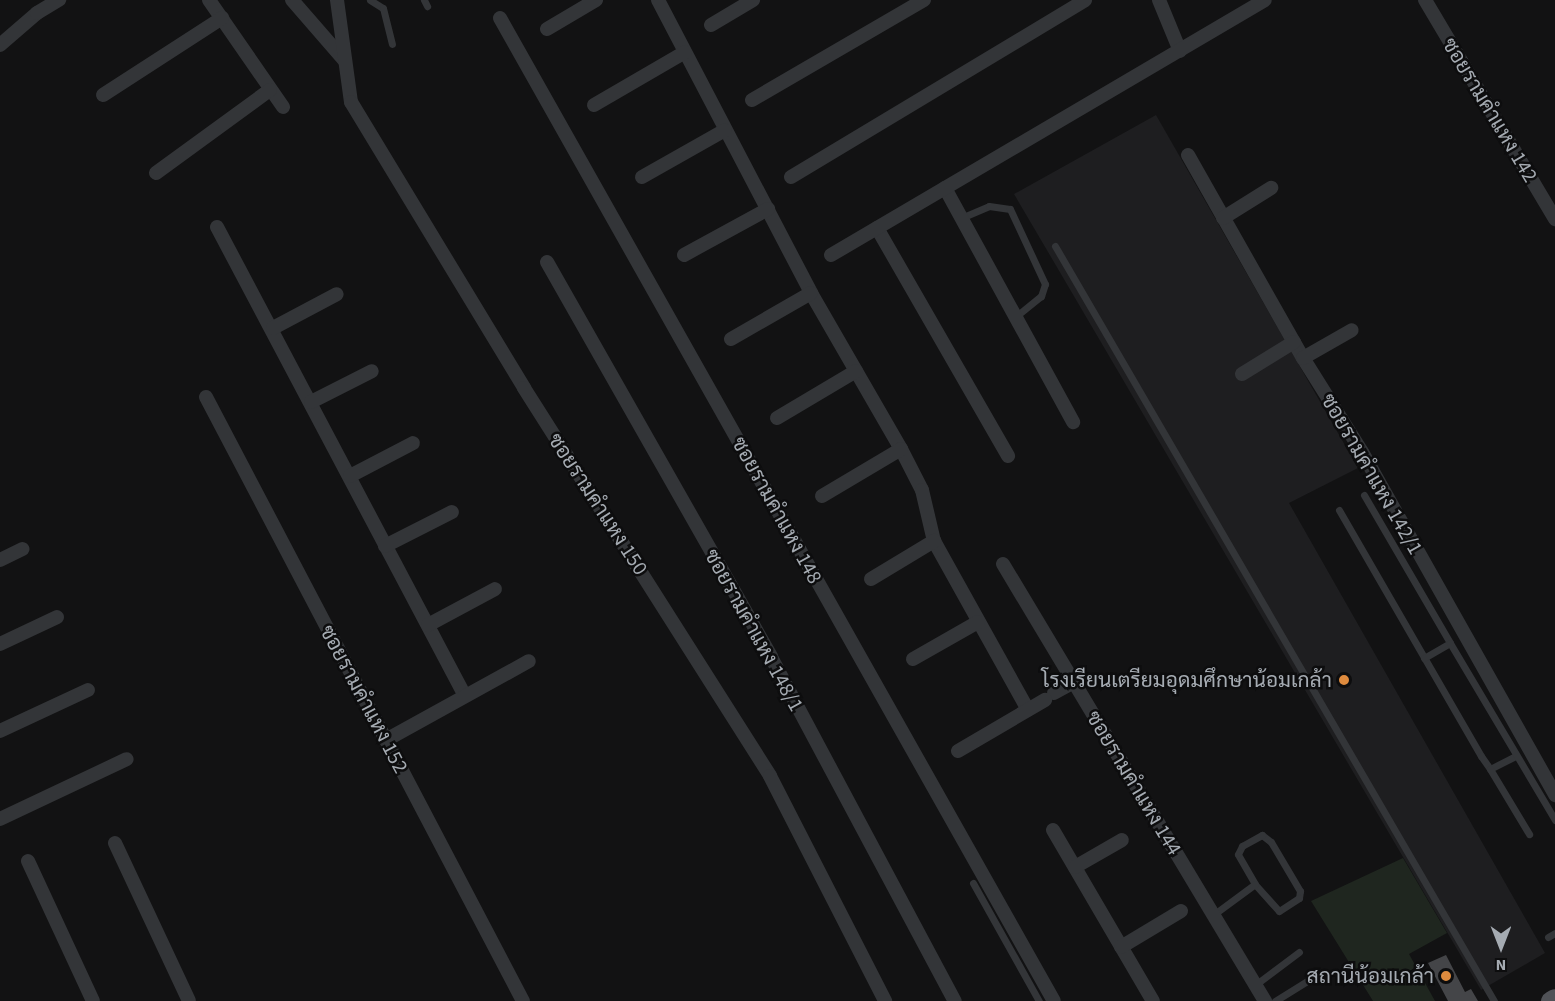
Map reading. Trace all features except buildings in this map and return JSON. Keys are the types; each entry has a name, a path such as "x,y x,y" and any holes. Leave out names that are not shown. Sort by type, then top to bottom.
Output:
{"street":[{"path":"0,45 37,13 60,0"},
{"path":"209,0 283,107"},
{"path":"292,0 345,61"},
{"name":"ซอยรามคำแหง 150","path":"337,0 351,102 524,388 770,776 885,1001"},
{"path":"547,29 596,0"},
{"path":"658,0 811,293 901,449 922,490 934,541 1028,710"},
{"path":"711,25 753,0"},
{"path":"752,100 924,0"},
{"path":"791,177 1085,0"},
{"path":"1159,0 1180,51"},
{"name":"ซอยรามคำแหง 142","path":"1425,0 1555,219"},
{"path":"831,255 1180,51 1260,1"},
{"path":"104,95 222,18"},
{"name":"ซอยรามคำแหง 148","path":"500,18 1054,1001"},
{"path":"594,105 685,52"},
{"path":"156,172 270,90"},
{"path":"642,177 726,130"},
{"name":"ซอยรามคำแหง 142/1","path":"1188,155 1303,358 1362,452 1555,795"},
{"path":"945,188 1073,422"},
{"path":"1224,218 1271,189"},
{"path":"684,255 768,209"},
{"path":"217,227 273,328 464,694"},
{"path":"877,228 1008,456"},
{"name":"ซอยรามคำแหง 148/1","path":"547,262 771,657 954,1001"},
{"path":"731,339 811,293"},
{"path":"273,328 337,294"},
{"path":"1303,358 1352,330"},
{"path":"1242,374 1294,342"},
{"path":"311,402 372,371"},
{"path":"777,418 856,371"},
{"name":"ซอยรามคำแหง 152","path":"206,397 523,1001"},
{"path":"350,476 413,443"},
{"path":"822,496 901,449"},
{"path":"385,546 452,512"},
{"path":"871,579 934,541"},
{"path":"0,560 23,549"},
{"name":"ซอยรามคำแหง 144","path":"1004,564 1265,1001"},
{"path":"428,625 495,589"},
{"path":"0,644 57,617"},
{"path":"913,659 978,622"},
{"path":"386,740 464,694 529,662"},
{"path":"958,751 1074,682"},
{"path":"0,731 88,690"},
{"path":"0,819 127,759"},
{"path":"1053,830 1153,1001"},
{"path":"1075,867 1122,840"},
{"path":"115,843 189,1001"},
{"path":"28,861 93,1001"},
{"path":"1121,947 1181,911"}],"lane":[{"path":"370,0 383,8 392,44"},
{"path":"961,218 988,206 1010,210 1045,284 1041,296 1015,317"},
{"path":"1055,246 1494,1001"},
{"path":"1364,495 1555,819"},
{"path":"1339,510 1529,834"},
{"path":"1424,658 1450,643"},
{"path":"1490,769 1516,756"},
{"path":"1262,835 1271,842 1301,895 1282,911 1276,911 1255,884 1238,854 1242,846 1262,835"},
{"path":"973,883 1039,1001"},
{"path":"1213,915 1255,884"},
{"path":"1255,985 1299,952"},
{"path":"1275,1001 1320,973"}],"shaded area":[{"name":"โรงเรียนเตรียมอุดมศึกษาน้อมเกล้า","path":"1156,115 1358,468 1289,503 1545,953 1481,990 1014,194"},
{"path":"1403,858 1447,933 1409,954 1435,1001 1373,1001 1311,901"}],"place":[{"name":"โรงเรียนเตรียมอุดมศึกษาน้อมเกล้า","path":"1344,680"},
{"name":"สถานีน้อมเกล้า","path":"1446,976"}]}
